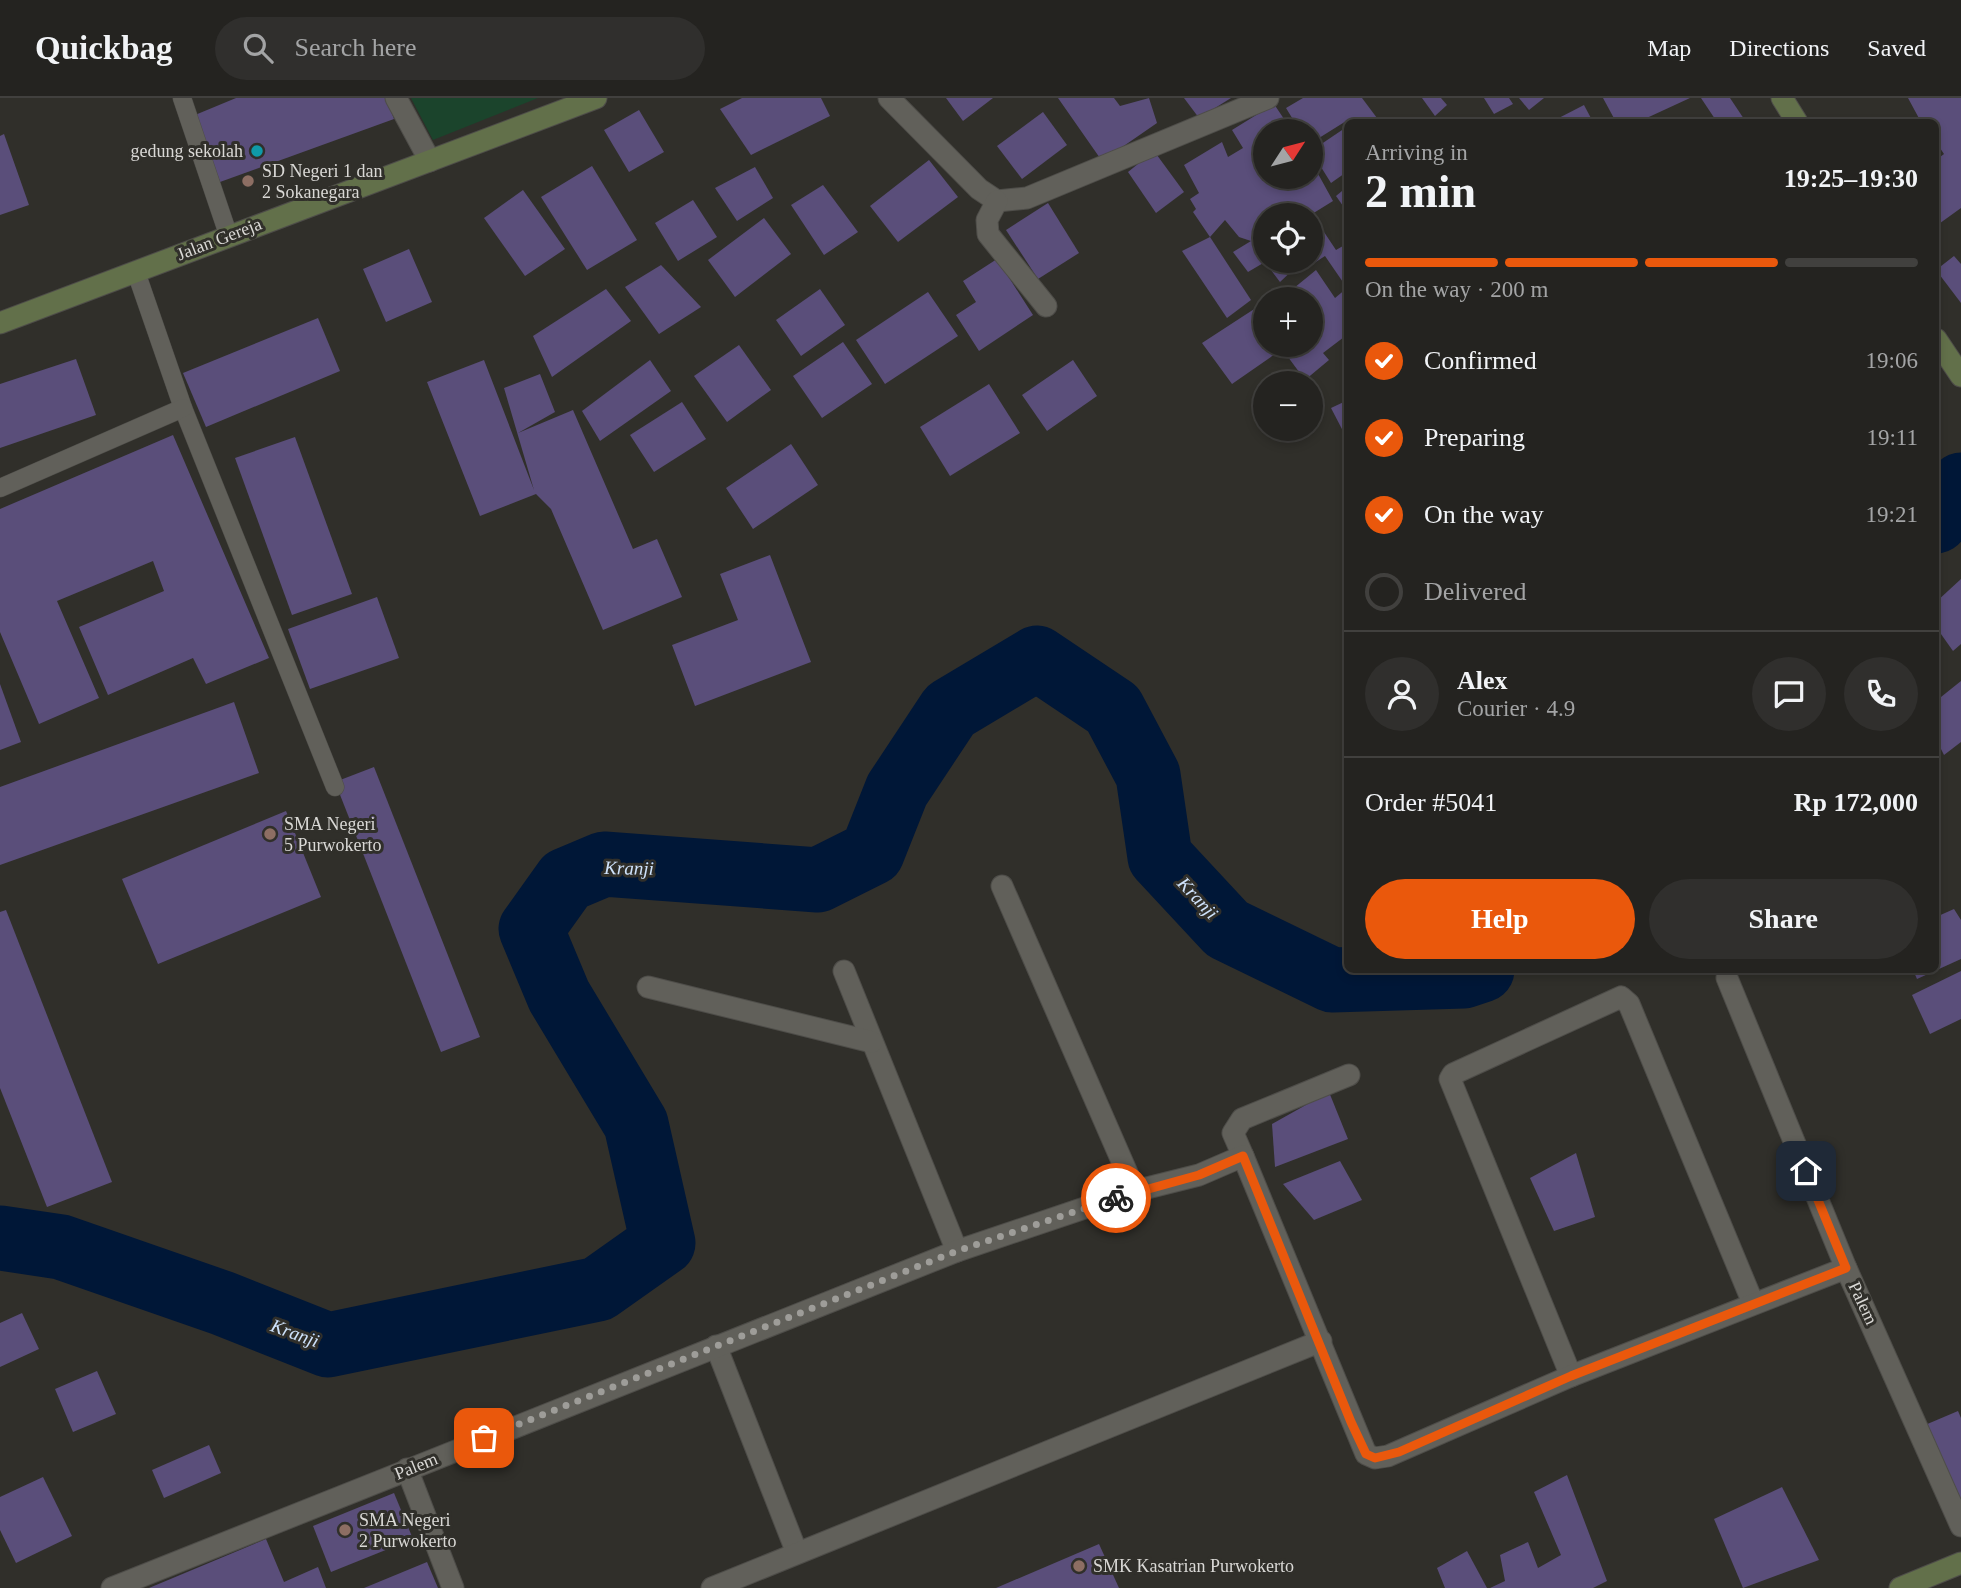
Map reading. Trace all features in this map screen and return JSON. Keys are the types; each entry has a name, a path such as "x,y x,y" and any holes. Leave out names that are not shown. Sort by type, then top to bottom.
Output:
{"street":[{"path":"396,98 430,161"},
{"name":"Jalan Gereja","path":"0,323 228,234 596,98"},
{"path":"889,98 979,189 997,201 1027,198 1268,98"},
{"path":"1782,98 1795,119"},
{"path":"997,201 987,220 988,234 1046,306"},
{"path":"1939,343 1961,376"},
{"path":"1002,886 1135,1191"},
{"path":"844,971 957,1251"},
{"path":"1727,978 1846,1268"},
{"path":"648,987 872,1042"},
{"path":"1571,1376 1450,1079 1453,1073 1621,997 1629,1004 1754,1303"},
{"path":"1243,1156 1233,1133 1242,1119 1349,1075"},
{"name":"Palem","path":"112,1588 957,1251 1135,1191 1199,1175 1243,1156 1366,1454 1375,1458 1399,1452 1571,1376 1846,1268 1961,1526"},
{"path":"712,1588 1321,1341"},
{"path":"716,1346 797,1553"},
{"path":"407,1469 453,1588"},
{"path":"1900,1588 1961,1563"}],"lane":[{"path":"182,98 228,234"},
{"path":"136,272 183,408 335,787"},
{"path":"0,488 183,408"}],"green space":[{"path":"411,98 538,98 433,140"}],"building":[{"name":"gedung sekolah","path":"236,98 386,98 394,119 220,182 195,115"},
{"path":"742,98 821,98 830,116 751,155 720,109"},
{"path":"946,98 993,98 963,121"},
{"path":"1058,98 1114,98 1120,106 1149,98 1157,123 1102,161"},
{"path":"1184,98 1231,98 1199,118"},
{"path":"1303,98 1362,98 1378,119 1344,119 1344,122 1323,136 1323,119 1293,119 1286,108"},
{"path":"1422,98 1441,98 1447,105 1435,116"},
{"path":"1484,98 1509,98 1513,104 1494,114"},
{"path":"1519,98 1544,98 1529,110"},
{"path":"1603,98 1690,98 1644,119 1614,119"},
{"path":"1701,98 1730,98 1744,119 1715,119"},
{"path":"1908,98 1961,98 1961,208 1939,224 1939,158 1944,154 1939,146 1939,119 1919,119"},
{"path":"1274,104 1284,119 1253,119 1253,189 1323,189 1323,183 1333,201 1323,207 1323,203 1253,203 1253,269 1248,272 1233,252 1251,241 1239,237 1225,220 1210,237 1193,212 1196,209 1190,199 1199,193 1184,165 1222,142 1228,157 1243,148 1232,130"},
{"path":"1584,105 1591,119 1557,119"},
{"path":"639,110 664,152 629,172 604,130"},
{"path":"1043,112 1067,145 1022,179 997,146"},
{"path":"1344,129 1344,174 1331,183 1323,170 1323,143"},
{"path":"4,134 29,205 0,215 0,136"},
{"path":"1154,151 1184,192 1156,213 1128,172"},
{"path":"929,160 958,197 898,242 870,206"},
{"path":"592,166 637,240 587,270 541,197"},
{"path":"755,167 773,198 737,221 715,188"},
{"path":"823,185 858,232 824,255 791,205"},
{"path":"1344,189 1344,207 1336,196"},
{"path":"523,190 565,249 525,276 484,218"},
{"path":"693,200 717,237 678,261 655,223"},
{"path":"1048,203 1079,253 1038,279 1006,230"},
{"path":"764,218 791,254 735,297 708,260"},
{"path":"1323,230 1336,250 1344,245 1344,284 1325,256 1323,257"},
{"path":"1210,237 1251,300 1227,318 1182,251"},
{"path":"409,249 432,302 386,322 363,269"},
{"path":"1954,256 1961,264 1961,303 1939,274 1939,268"},
{"path":"997,259 1033,315 979,351 956,315 976,302 963,281"},
{"path":"661,265 701,307 659,334 625,287"},
{"path":"1273,273 1290,273 1280,282"},
{"path":"1312,273 1318,273 1335,298 1344,290 1344,337 1323,353 1323,287 1295,287"},
{"path":"606,289 631,321 552,377 533,336"},
{"path":"820,289 845,325 801,356 776,320"},
{"path":"928,292 958,336 885,384 856,340"},
{"path":"1253,310 1253,357 1271,357 1232,384 1202,343"},
{"path":"318,318 340,371 206,427 183,373"},
{"path":"843,342 872,384 822,418 793,376"},
{"path":"739,345 771,390 727,422 694,376"},
{"path":"1323,353 1329,360 1316,371 1298,371 1288,357 1323,357"},
{"path":"76,359 96,415 0,448 0,384"},
{"path":"484,360 534,490 504,388 540,374 555,412 518,433 573,410 633,549 657,539 682,597 603,630 551,509 536,494 480,516 427,382"},
{"path":"650,360 671,391 600,441 582,411"},
{"path":"1073,360 1097,396 1047,431 1022,395"},
{"path":"989,384 1020,433 950,476 920,427"},
{"path":"682,402 706,439 654,472 630,435"},
{"path":"1344,402 1344,433 1331,408"},
{"path":"173,435 269,658 206,684 193,658 108,695 79,627 164,591 153,561 57,601 99,698 39,724 0,632 0,509"},
{"path":"295,437 352,594 292,615 235,458"},
{"path":"791,444 818,485 753,529 726,488"},
{"path":"770,555 811,662 695,706 672,645 738,620 720,574"},
{"path":"1961,579 1961,644 1953,651 1939,631 1939,599"},
{"path":"377,597 399,658 310,689 288,629"},
{"path":"1961,681 1961,742 1944,755 1939,745 1939,699"},
{"path":"0,684 21,742 0,750"},
{"path":"234,702 259,773 0,865 0,787"},
{"path":"374,767 480,1037 441,1052 335,782"},
{"path":"286,811 321,897 158,964 122,879"},
{"path":"1954,909 1961,920 1961,959 1939,969 1939,916"},
{"path":"6,910 112,1182 47,1207 0,1088 0,912"},
{"path":"1961,971 1961,1019 1930,1034 1912,995"},
{"path":"1914,973 1930,973 1917,979"},
{"path":"1329,1092 1348,1139 1275,1167 1272,1124"},
{"path":"1576,1153 1595,1217 1554,1231 1530,1178"},
{"path":"1340,1161 1362,1200 1314,1220 1283,1184"},
{"path":"22,1313 39,1349 0,1367 0,1323"},
{"path":"97,1371 116,1414 73,1432 55,1389"},
{"path":"1958,1411 1961,1418 1961,1508 1925,1425"},
{"path":"209,1445 221,1473 164,1498 152,1470"},
{"path":"1567,1475 1607,1581 1593,1588 1490,1588 1505,1581 1500,1555 1528,1542 1538,1568 1561,1555 1534,1492"},
{"path":"43,1477 72,1536 16,1563 0,1530 0,1497"},
{"path":"1782,1487 1819,1560 1743,1588 1714,1519"},
{"path":"394,1493 413,1539 331,1572 313,1526"},
{"path":"266,1539 284,1582 318,1567 326,1588 149,1588"},
{"name":"SMK Kasatrian Purwokerto","path":"1099,1544 1119,1588 996,1588"},
{"path":"1467,1551 1487,1588 1445,1588 1437,1568"},
{"path":"427,1562 438,1588 364,1588"}],"waterway":[{"name":"Kranji","path":"1939,517 1961,485"},
{"name":"Kranji","path":"0,1238 61,1247 222,1303 328,1345 598,1289 663,1243 636,1124 559,996 531,929 566,880 604,864 818,880 872,853 897,790 950,710 1037,658 1113,709 1148,775 1160,857 1227,929 1332,980 1464,976 1473,973"}],"way so far":[{"path":"484,1438 957,1251 1116,1198"}],"place":[{"name":"gedung sekolah","path":"257,151"},
{"name":"SD Negeri 1 dan 2 Sokanegara","path":"248,181"},
{"name":"SMA Negeri 5 Purwokerto","path":"270,834"},
{"name":"SMA Negeri 2 Purwokerto","path":"345,1530"},
{"name":"SMK Kasatrian Purwokerto","path":"1079,1566"}],"route":[{"path":"1116,1198 1199,1175 1243,1156 1321,1341 1351,1422 1366,1454 1375,1458 1399,1452 1571,1376 1846,1268 1806,1171"}]}
